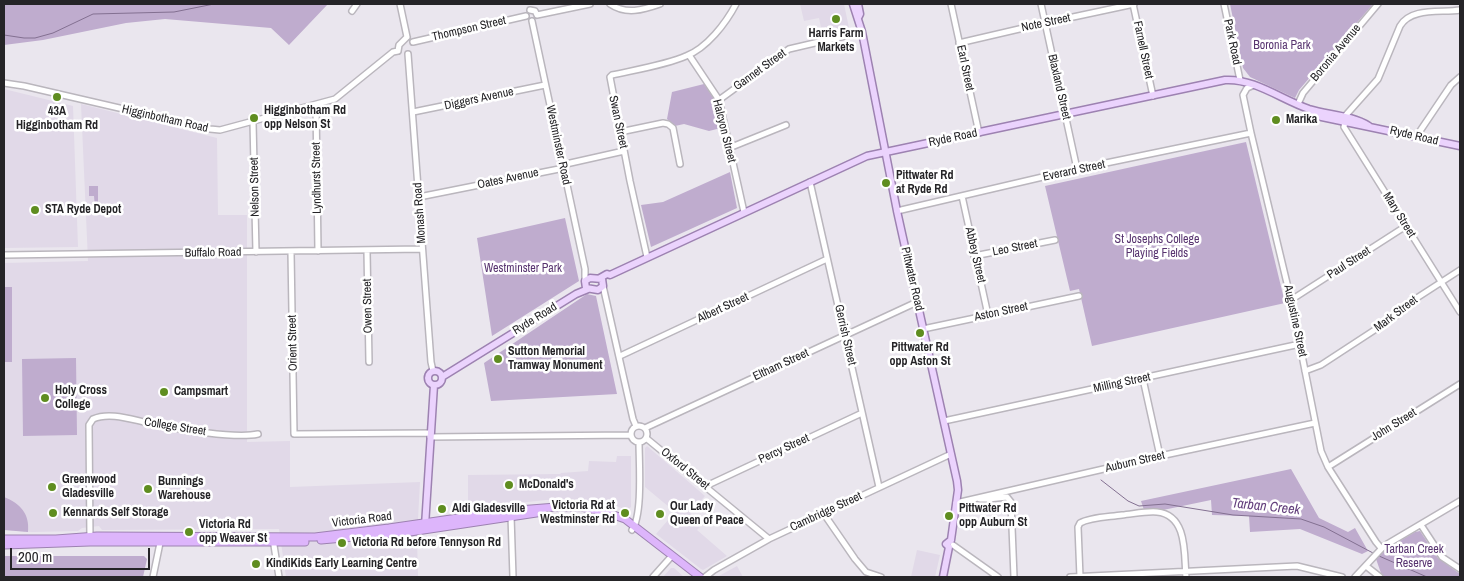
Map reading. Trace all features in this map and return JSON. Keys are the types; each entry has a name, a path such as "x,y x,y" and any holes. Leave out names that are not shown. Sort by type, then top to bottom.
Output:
{"highway":[{"name":"Victoria Road","path":"425,526 506,511 572,507 605,512 620,517 700,577"},
{"name":"Victoria Road","path":"4,539 273,540 306,542 511,516 549,512 581,512 612,518 634,528 693,577"},
{"name":"Victoria Road","path":"4,544 90,539 160,543 273,540"}],"main road":[{"name":"Pittwater Road","path":"853,4 862,32 897,211 958,486 951,544 943,577"},
{"name":"Pittwater Road","path":"858,4 860,14 858,18"},
{"name":"Ryde Road","path":"601,284 607,274 610,275 867,156 1225,80 1240,80 1312,110 1345,120 1360,120 1369,126 1460,146"},
{"name":"Ryde Road","path":"442,376 576,294 587,283"},
{"path":"587,283 601,284"},
{"path":"587,283 601,284"},
{"path":"433,371 440,373 442,376 440,383 434,385 427,379 428,375 433,371"},
{"path":"425,526 434,385"}],"street":[{"path":"352,11 357,4"},
{"path":"400,4 407,38"},
{"path":"529,4 530,10 526,16 532,21 535,20 537,15"},
{"path":"537,15 590,4"},
{"path":"610,4 628,11 644,10 660,4"},
{"name":"Swan Street","path":"647,257 610,78 612,75 689,55 719,30 736,4"},
{"name":"Earl Street","path":"951,4 979,133"},
{"name":"Blaxland Street","path":"1041,4 1077,169"},
{"name":"Note Street","path":"959,43 1045,22 1134,4"},
{"name":"Farnell Street","path":"1134,4 1152,96"},
{"name":"Park Road","path":"1224,4 1240,80"},
{"name":"Boronia Avenue","path":"1298,104 1303,93 1378,4"},
{"path":"530,10 535,11 537,15"},
{"path":"1345,120 1378,79 1404,19 1416,14 1460,10"},
{"name":"Thompson Street","path":"413,42 526,16"},
{"name":"Westminster Road","path":"532,21 587,283"},
{"name":"Gannet Street","path":"719,100 789,49 862,32"},
{"path":"407,38 411,38 413,42 408,54 402,55 398,51 399,45 407,38"},
{"name":"Higginbotham Road","path":"4,83 24,86 210,130 220,130 335,99 393,52 398,51"},
{"name":"Monash Road","path":"408,54 433,371"},
{"name":"Halcyon Street","path":"689,55 719,100 744,212"},
{"path":"1416,137 1451,85 1460,77"},
{"name":"Diggers Avenue","path":"413,112 545,85"},
{"name":"Augustine Street","path":"1254,85 1247,88 1243,95 1291,300 1321,451 1328,467 1381,549"},
{"name":"Lyndhurst Street","path":"316,105 318,251"},
{"name":"Mary Street","path":"1345,120 1345,130 1460,312"},
{"name":"Nelson Street","path":"253,122 256,252"},
{"path":"620,132 663,123 668,124 673,128 680,164"},
{"path":"729,148 786,125"},
{"name":"Everard Street","path":"897,211 1077,169 1251,133"},
{"name":"Oates Avenue","path":"419,197 624,152"},
{"name":"Gerrish Street","path":"810,182 879,487"},
{"name":"Abbey Street","path":"962,196 988,315"},
{"name":"Paul Street","path":"1291,300 1406,226"},
{"name":"Leo Street","path":"974,256 1055,240"},
{"name":"Buffalo Road","path":"4,255 422,249"},
{"name":"Owen Street","path":"367,251 369,362"},
{"name":"Orient Street","path":"292,252 294,434 430,435"},
{"name":"Albert Street","path":"620,356 827,260"},
{"name":"Mark Street","path":"1305,371 1321,365 1387,322 1401,312 1409,302 1460,270"},
{"path":"601,284 606,294 604,297 620,356 632,419 636,426"},
{"name":"Aston Street","path":"923,329 1080,296"},
{"name":"Eltham Street","path":"645,428 917,302"},
{"name":"Milling Street","path":"944,421 1300,344"},
{"path":"1144,379 1160,456"},
{"name":"John Street","path":"1328,467 1460,384"},
{"name":"Percy Street","path":"706,486 862,413"},
{"name":"College Street","path":"90,539 89,425 93,418 101,416 120,417 166,427 225,434 258,434"},
{"name":"Auburn Street","path":"956,503 1160,456 1315,423"},
{"path":"636,426 642,426 647,433 646,438 639,442 634,441 630,435 632,429 636,426"},
{"path":"430,435 467,437 630,435"},
{"name":"Oxford Street","path":"646,438 769,539"},
{"path":"634,528 638,510 639,442"},
{"name":"Cambridge Street","path":"704,577 769,539 951,454"},
{"path":"975,498 1007,497 1011,502 1014,577"},
{"path":"1355,577 1381,549 1460,501"},
{"path":"1080,577 1078,527 1080,523 1101,518 1156,512 1169,516 1178,525 1182,534 1186,574"},
{"path":"824,514 865,574 881,577"},
{"path":"511,516 513,577"},
{"path":"1421,525 1442,557 1460,570"},
{"path":"273,540 278,577"},
{"path":"153,577 160,543"},
{"path":"951,544 998,577"},
{"path":"653,577 670,558"},
{"path":"1070,577 1186,574 1297,566 1342,577"},
{"path":"1366,566 1380,577"}],"shaded area":[{"path":"800,4 844,4 849,28 846,31 823,37 819,18 804,21"},
{"path":"4,89 73,106 78,247 4,248"},
{"path":"81,104 217,138 218,215 247,215 247,442 290,441 290,487 420,482 417,538 418,577 286,577 279,529 102,530 99,526 82,528 78,531 32,532 4,530 4,263 88,261"},
{"path":"647,446 705,496 690,513 701,526 697,530 727,556 703,570 656,534 675,512 645,487 645,448"},
{"path":"617,456 631,456 631,507 627,510 608,503 571,499 468,508 468,475 560,474 588,471 589,461 616,462"},
{"path":"917,550 940,555 935,577 911,577"},
{"path":"737,566 743,577 717,577"},
{"path":"671,568 674,568 684,577 663,577"}],"green space":[{"path":"4,4 328,4 289,45 271,28 165,19 126,23 43,40 4,45"},
{"name":"Boronia Park","path":"1230,4 1373,4 1299,90 1295,98 1250,77 1243,68"},
{"path":"704,84 716,102 721,128 709,131 684,124 675,126 667,119 672,92"},
{"name":"St Josephs College Playing Fields","path":"1246,142 1285,303 1092,346 1079,289 1070,291 1045,186"},
{"path":"730,172 737,208 651,247 641,205 663,202"},
{"path":"89,186 98,186 98,208 95,208 94,196 89,196"},
{"name":"Westminster Park","path":"565,218 579,281 492,336 477,238"},
{"path":"4,287 12,287 12,362 4,362"},
{"path":"587,294 596,296 617,394 491,401 484,363"},
{"path":"76,358 77,435 23,436 22,359"},
{"path":"1291,469 1319,518 1348,532 1355,528 1368,551 1362,554 1300,529 1250,532 1249,516 1212,515 1211,500 1163,510 1144,510 1141,501"},
{"path":"4,497 15,502 23,510 26,515 28,532 4,530"},
{"name":"Tarban Creek Reserve","path":"1420,531 1438,558 1460,574 1460,577 1382,576 1376,559 1388,548"},
{"path":"4,556 144,556 147,559 143,577 4,577"}],"waterway":[{"path":"4,35 35,38 53,33 93,14 174,12 214,4"},
{"name":"Tarban Creek","path":"1101,480 1128,501 1139,506 1165,504 1233,515 1301,519 1324,527 1373,553"},
{"name":"Tarban Creek","path":"1379,556 1427,577"}],"place":[{"name":"Harris Farm Markets","path":"836,19"},
{"name":"43A Higginbotham Rd","path":"57,97"},
{"name":"Higginbotham Rd opp Nelson St","path":"254,118"},
{"name":"Marika","path":"1276,120"},
{"name":"Pittwater Rd at Ryde Rd","path":"886,183"},
{"name":"STA Ryde Depot","path":"35,210"},
{"name":"Pittwater Rd opp Aston St","path":"920,333"},
{"name":"Sutton Memorial Tramway Monument","path":"498,359"},
{"name":"Campsmart","path":"164,392"},
{"name":"Holy Cross College","path":"45,398"},
{"name":"McDonald's","path":"509,485"},
{"name":"Greenwood Gladesville","path":"52,487"},
{"name":"Bunnings Warehouse","path":"148,489"},
{"name":"Aldi Gladesville","path":"442,509"},
{"name":"Kennards Self Storage","path":"53,513"},
{"name":"Victoria Rd at Westminster Rd","path":"625,513"},
{"name":"Our Lady Queen of Peace","path":"660,514"},
{"name":"Pittwater Rd opp Auburn St","path":"949,516"},
{"name":"Victoria Rd opp Weaver St","path":"189,532"},
{"name":"Victoria Rd before Tennyson Rd","path":"342,543"},
{"name":"KindiKids Early Learning Centre","path":"256,564"}]}
